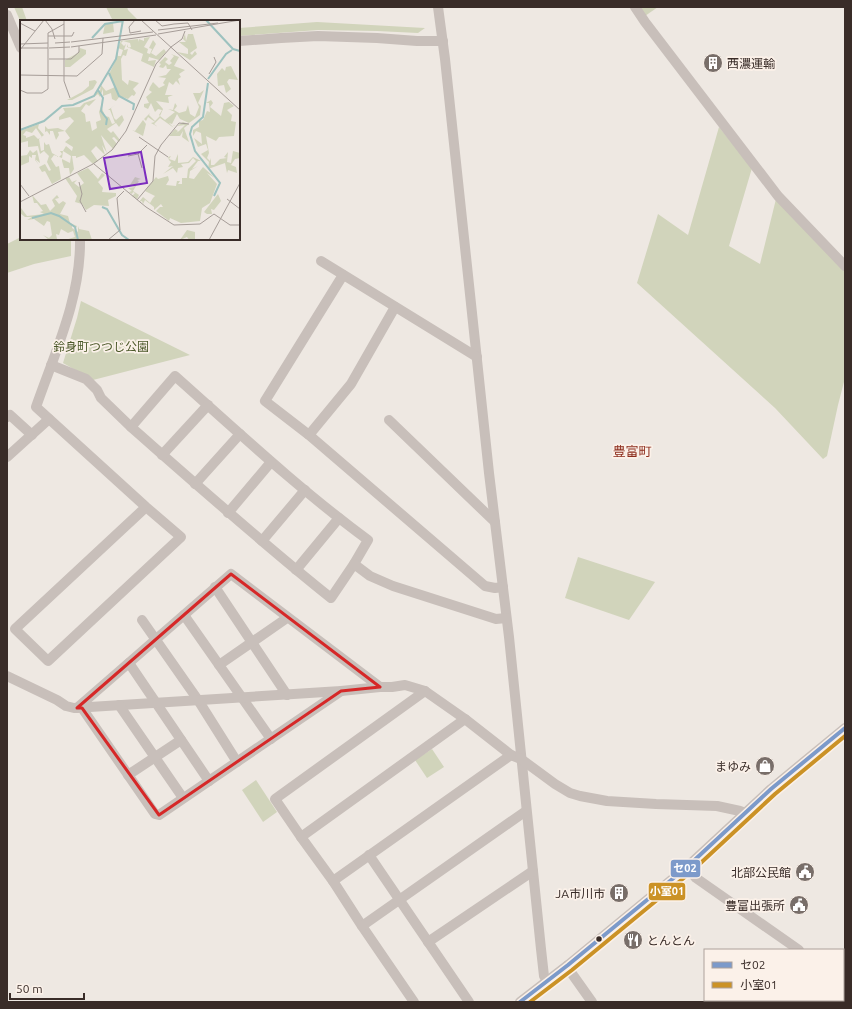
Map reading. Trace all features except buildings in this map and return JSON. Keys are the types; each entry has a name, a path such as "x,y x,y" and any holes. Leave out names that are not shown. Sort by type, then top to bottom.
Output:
{"street":[{"path":"438,7 511,659 544,976 547,981"},
{"path":"635,7 778,196 845,266"},
{"path":"7,14 20,46"},
{"path":"240,41 318,36 443,41"},
{"path":"80,240 79,262 74,295 36,407 146,507 182,537 48,661 15,629 146,507"},
{"path":"321,261 477,357"},
{"path":"343,275 265,401 309,435 485,586 495,588 503,587"},
{"path":"309,435 351,384 395,307"},
{"path":"52,362 86,379 97,390 101,398 131,427 162,455 228,513 331,598 368,540 271,462 175,376 131,427"},
{"path":"162,455 208,405"},
{"path":"7,417 10,415 32,435"},
{"path":"7,457 49,419"},
{"path":"389,420 495,522"},
{"path":"195,484 240,434"},
{"path":"228,513 271,462"},
{"path":"262,541 305,490"},
{"path":"296,570 339,518"},
{"path":"354,564 370,576 393,586 496,619 506,618"},
{"path":"80,708 128,663 230,574 380,687"},
{"path":"215,587 287,695"},
{"path":"184,615 271,739"},
{"path":"218,665 287,618"},
{"path":"142,620 198,700 237,762"},
{"path":"128,663 209,781"},
{"path":"7,676 57,700 66,706 74,708 287,695 405,685 425,691 465,719 511,755 521,759 570,793 607,800 649,804 717,806 746,813"},
{"path":"80,708 158,815 341,691"},
{"path":"414,1002 362,926 333,880 301,838 275,799 425,691"},
{"path":"119,705 183,798"},
{"path":"301,838 465,719"},
{"path":"520,1002 568,965 687,867 789,774 845,728"},
{"path":"128,775 181,740"},
{"path":"333,880 511,755"},
{"path":"362,926 526,811"},
{"path":"369,855 469,1002"},
{"path":"687,867 696,878 798,949"},
{"path":"428,942 533,871"},
{"path":"568,965 570,971 592,1002"}],"highlighted area":[{"path":"231,574 380,687 341,691 159,815 82,708 77,708"}],"green space":[{"path":"14,7 22,7 27,20 20,21"},
{"path":"106,7 127,7 138,20 112,20"},
{"path":"639,7 658,7 645,16"},
{"path":"317,22 425,28 418,33 318,30 240,36 240,28"},
{"path":"719,127 752,168 729,246 760,264 776,199 845,270 845,378 827,456 823,459 775,408 637,283 658,214 688,235"},
{"path":"20,238 20,240 71,240 71,256 34,264 7,273 7,244"},
{"name":"鈴身町つつじ公園","path":"81,301 190,355 93,380 63,363"},
{"path":"578,557 655,582 629,620 565,598"},
{"path":"432,749 444,767 427,778 415,760"},
{"path":"256,780 277,812 263,822 242,790"}],"transit line":[{"name":"セ02","path":"520,1002 568,965 687,867 771,789 845,728"},
{"name":"小室01","path":"530,1002 572,970 691,872 775,794 845,736"}],"place":[{"name":"西濃運輸","path":"713,63"},
{"name":"まゆみ","path":"765,766"},
{"name":"北部公民館","path":"805,872"},
{"name":"JA市川市","path":"619,893"},
{"name":"豊富出張所","path":"799,905"},
{"name":"とんとん","path":"633,940"}],"district":[{"name":"豊富町","path":"632,451"}]}
